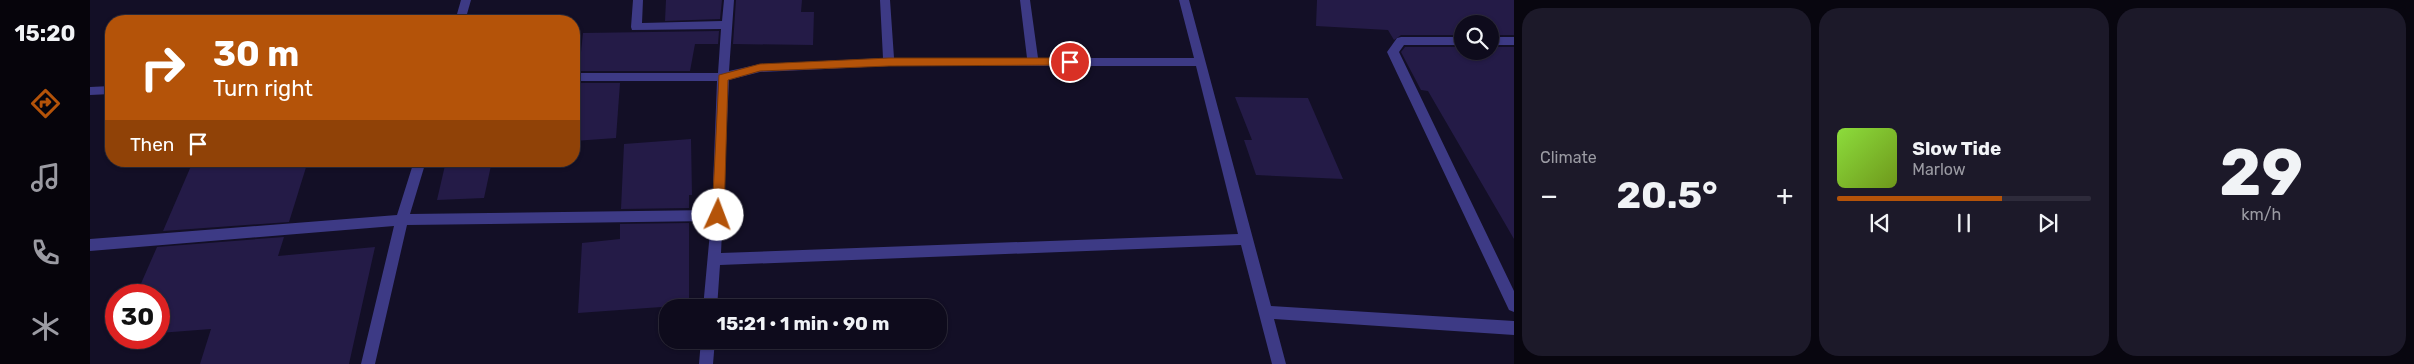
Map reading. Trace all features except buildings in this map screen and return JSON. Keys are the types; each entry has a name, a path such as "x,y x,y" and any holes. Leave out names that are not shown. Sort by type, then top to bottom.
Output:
{"street":[{"path":"462,15 466,0"},
{"path":"638,0 636,27 727,25"},
{"path":"711,299 718,215 723,77 729,0"},
{"path":"885,0 889,62"},
{"path":"1025,0 1033,62"},
{"path":"1184,0 1279,364"},
{"path":"1454,41 1401,41 1393,52 1514,306"},
{"path":"1499,41 1514,41"},
{"path":"580,77 723,77 760,68 889,62 1199,62"},
{"path":"90,91 105,90"},
{"path":"368,364 402,220 418,167"},
{"path":"90,245 402,220 718,215"},
{"path":"714,259 1247,240"},
{"path":"1266,312 1514,328"},
{"path":"706,364 707,349"}],"route":[{"path":"718,215 723,77 760,68 889,62 1070,62"}]}
